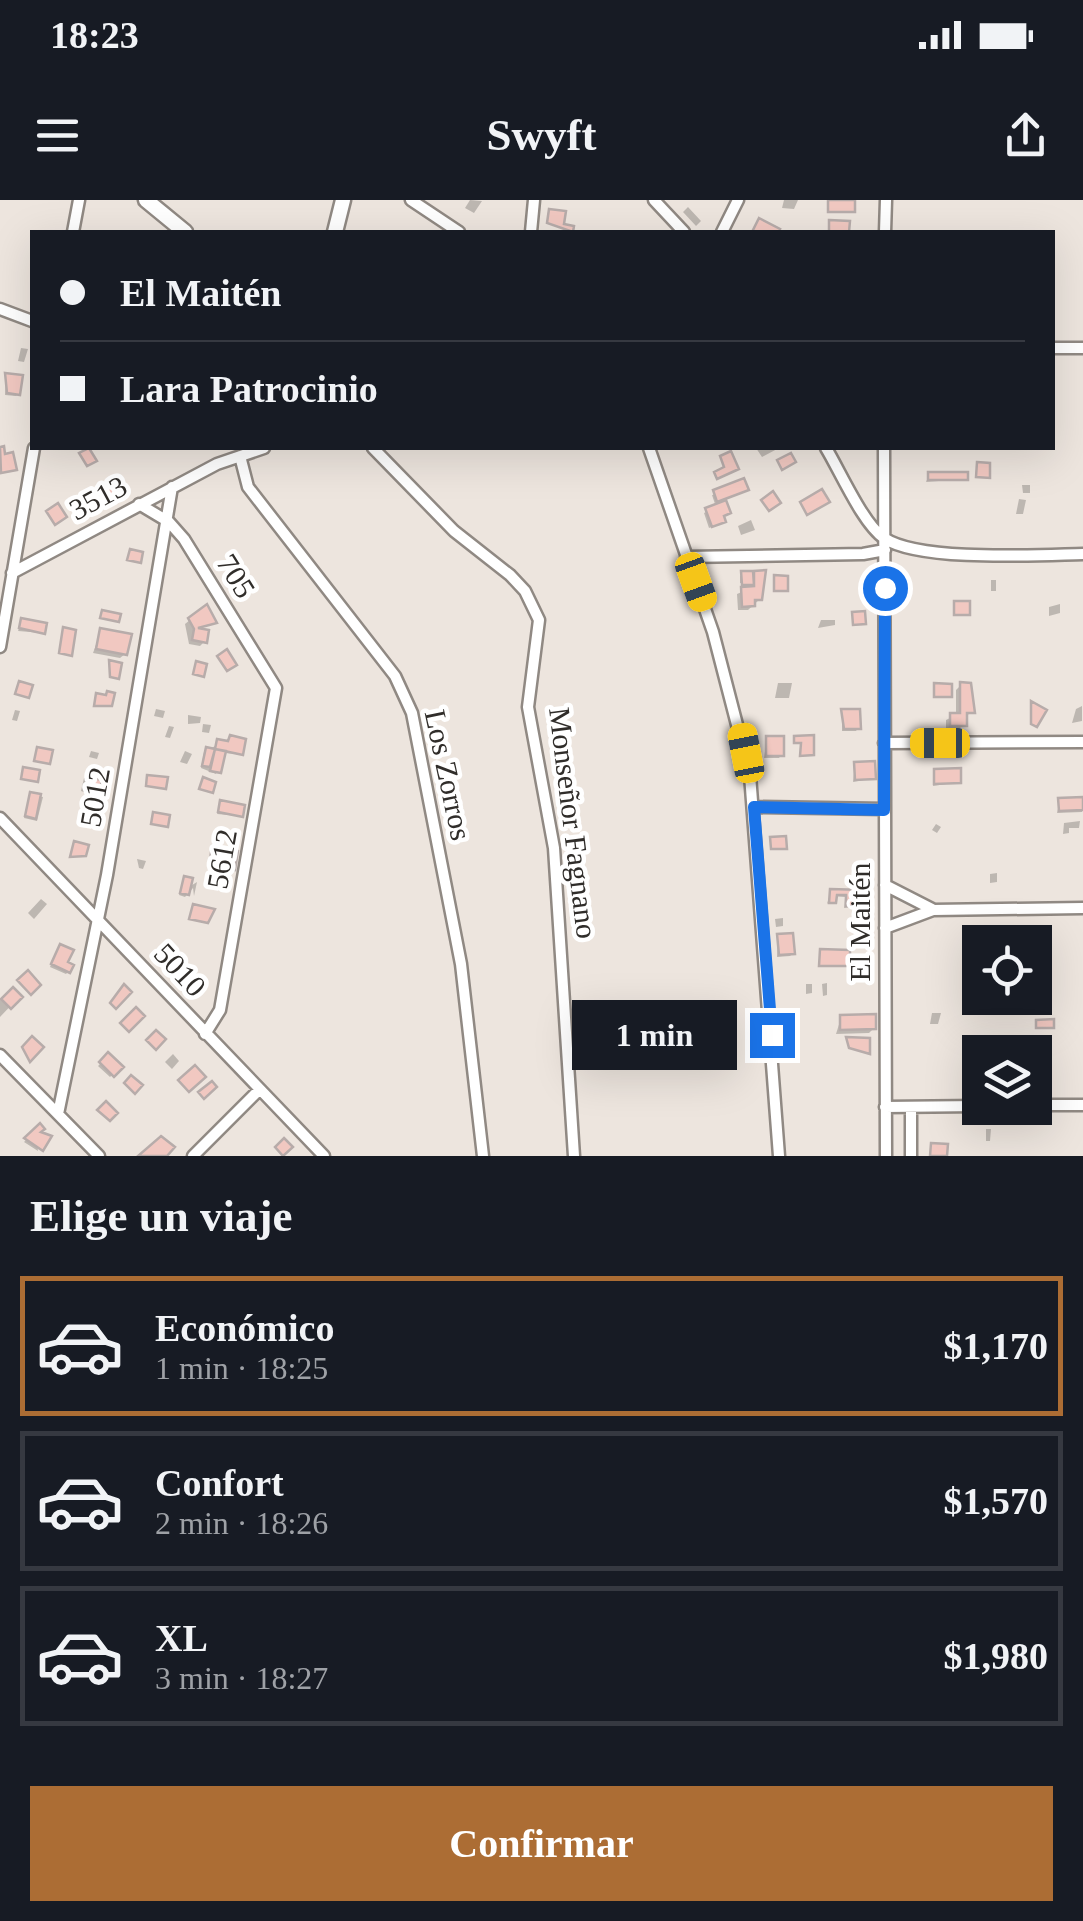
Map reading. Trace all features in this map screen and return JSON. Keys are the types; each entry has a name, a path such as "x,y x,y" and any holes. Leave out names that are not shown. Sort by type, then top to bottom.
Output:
{"street":[{"path":"72,230 79,200"},
{"path":"146,200 183,230"},
{"path":"335,230 343,200"},
{"path":"412,200 456,230"},
{"path":"531,230 534,200"},
{"path":"654,200 682,230"},
{"path":"723,230 738,200"},
{"path":"885,230 886,200"},
{"path":"0,309 30,320"},
{"path":"1055,348 1083,348"},
{"path":"0,647 34,450"},
{"name":"3513","path":"12,573 172,487 258,450"},
{"name":"Monseñor Fagnano","path":"375,450 454,531 525,591 539,620 528,707 554,848 574,1156"},
{"path":"651,450 742,732 754,807 779,1156"},
{"path":"827,450 885,545"},
{"name":"El Maitén","path":"884,450 886,1156"},
{"name":"Los Zorros","path":"240,456 248,487 395,676 408,703 461,964 484,1156"},
{"name":"5012","path":"58,1114 95,915 107,875 172,487"},
{"name":"705","path":"139,504 169,522 184,539 276,688"},
{"path":"686,556 863,554 885,545 978,555 1083,554"},
{"name":"5612","path":"205,1034 220,1010 276,688"},
{"path":"884,743 1083,742"},
{"path":"754,807 884,810"},
{"name":"5010","path":"0,818 324,1156"},
{"path":"885,884 933,910"},
{"path":"885,928 933,910 1083,908"},
{"path":"0,1055 100,1156"},
{"path":"193,1156 258,1091"},
{"path":"1052,1106 1083,1105"},
{"path":"885,1108 962,1107"},
{"path":"911,1108 911,1156"}],"building":[{"path":"828,200 855,200 855,212 828,212"},
{"path":"549,209 566,211 564,224 574,226 573,230 567,230 547,223"},
{"path":"759,218 780,229 779,230 753,230"},
{"path":"829,220 850,221 849,230 829,230"},
{"path":"5,373 23,375 20,395 7,393"},
{"path":"4,446 5,454 13,452 17,470 1,473 0,447"},
{"path":"90,450 97,461 87,466 79,453"},
{"path":"731,451 739,469 717,479 714,472 724,467 720,456"},
{"path":"791,453 796,462 782,470 777,460"},
{"path":"977,462 990,463 990,478 976,477"},
{"path":"928,472 968,472 968,480 928,480"},
{"path":"744,478 749,490 717,502 713,490"},
{"path":"112,479 119,491 110,497 102,485"},
{"path":"822,489 830,502 807,515 800,502"},
{"path":"773,491 781,503 769,511 761,500"},
{"path":"85,496 92,507 80,515 73,504"},
{"path":"726,500 731,513 724,516 726,522 712,527 705,508"},
{"path":"58,503 67,517 55,525 46,511"},
{"path":"130,549 143,552 141,563 127,560"},
{"path":"766,570 762,600 755,600 755,606 742,607 741,587 754,586 754,571"},
{"path":"741,571 753,571 754,585 742,585"},
{"path":"774,575 788,576 788,591 774,591"},
{"path":"954,601 970,601 970,615 954,615"},
{"path":"207,604 217,623 198,628 209,630 207,643 192,640 194,629 188,618"},
{"path":"102,610 121,614 119,622 100,618"},
{"path":"865,611 866,624 853,625 852,612"},
{"path":"21,618 47,623 45,634 19,628"},
{"path":"63,627 76,630 72,656 59,653"},
{"path":"100,628 132,634 127,655 96,649"},
{"path":"227,649 237,665 227,671 217,656"},
{"path":"109,660 122,663 119,679 110,677"},
{"path":"196,661 207,664 204,677 193,674"},
{"path":"19,681 33,685 29,698 15,694"},
{"path":"960,682 971,683 975,713 967,713 967,726 950,726 950,713 960,713"},
{"path":"934,683 952,684 952,697 934,697"},
{"path":"107,691 115,693 112,706 94,706 96,693 106,695"},
{"path":"1031,701 1047,710 1037,727 1031,724"},
{"path":"841,709 860,709 861,729 844,729"},
{"path":"230,735 246,739 243,755 215,749 217,739 228,741"},
{"path":"814,735 814,755 800,756 801,743 794,743 794,736"},
{"path":"766,736 784,736 784,756 766,756"},
{"path":"37,747 53,750 50,764 34,761"},
{"path":"206,747 215,749 210,767 202,766"},
{"path":"215,749 226,751 221,773 210,771"},
{"path":"875,761 876,779 855,780 854,762"},
{"path":"23,767 40,770 38,782 21,779"},
{"path":"961,768 961,783 934,784 934,769"},
{"path":"147,775 168,777 166,789 146,786"},
{"path":"90,777 102,780 99,795 87,792"},
{"path":"203,777 216,782 213,793 199,789"},
{"path":"30,792 41,794 36,819 25,816"},
{"path":"1083,797 1083,810 1059,811 1058,798"},
{"path":"220,800 245,805 243,817 218,812"},
{"path":"153,812 170,815 168,827 151,824"},
{"path":"786,836 787,849 771,849 770,837"},
{"path":"74,841 89,845 86,856 70,857"},
{"path":"212,846 238,851 235,870 209,866"},
{"path":"184,876 193,878 189,895 180,893"},
{"path":"830,889 865,890 864,907 846,906 846,895 837,895 836,903 829,903"},
{"path":"193,904 215,909 208,923 189,919"},
{"path":"793,933 795,954 779,955 777,934"},
{"path":"60,944 74,950 68,962 74,965 70,973 51,964"},
{"path":"820,949 850,950 850,966 819,966"},
{"path":"28,970 41,985 31,995 17,980"},
{"path":"124,984 132,992 116,1009 110,1003"},
{"path":"13,987 23,997 11,1009 1,999"},
{"path":"136,1007 145,1016 129,1032 120,1023"},
{"path":"876,1014 876,1029 840,1030 840,1015"},
{"path":"1054,1019 1054,1028 1036,1028 1036,1020"},
{"path":"156,1030 166,1039 156,1050 146,1040"},
{"path":"32,1036 44,1047 30,1062 22,1047"},
{"path":"846,1037 870,1038 870,1054 849,1048"},
{"path":"108,1052 124,1067 114,1077 99,1062"},
{"path":"195,1065 206,1077 189,1092 178,1080"},
{"path":"131,1075 143,1085 135,1094 124,1083"},
{"path":"212,1081 217,1087 204,1099 198,1092"},
{"path":"106,1101 118,1113 110,1121 97,1110"},
{"path":"40,1123 45,1129 41,1132 52,1136 43,1151 24,1138"},
{"path":"161,1136 175,1147 167,1156 138,1156"},
{"path":"284,1138 293,1147 283,1156 275,1147"},
{"path":"931,1143 948,1144 947,1156 930,1156"}],"route":[{"path":"772,1035 754,807 884,810 885,588"}]}
